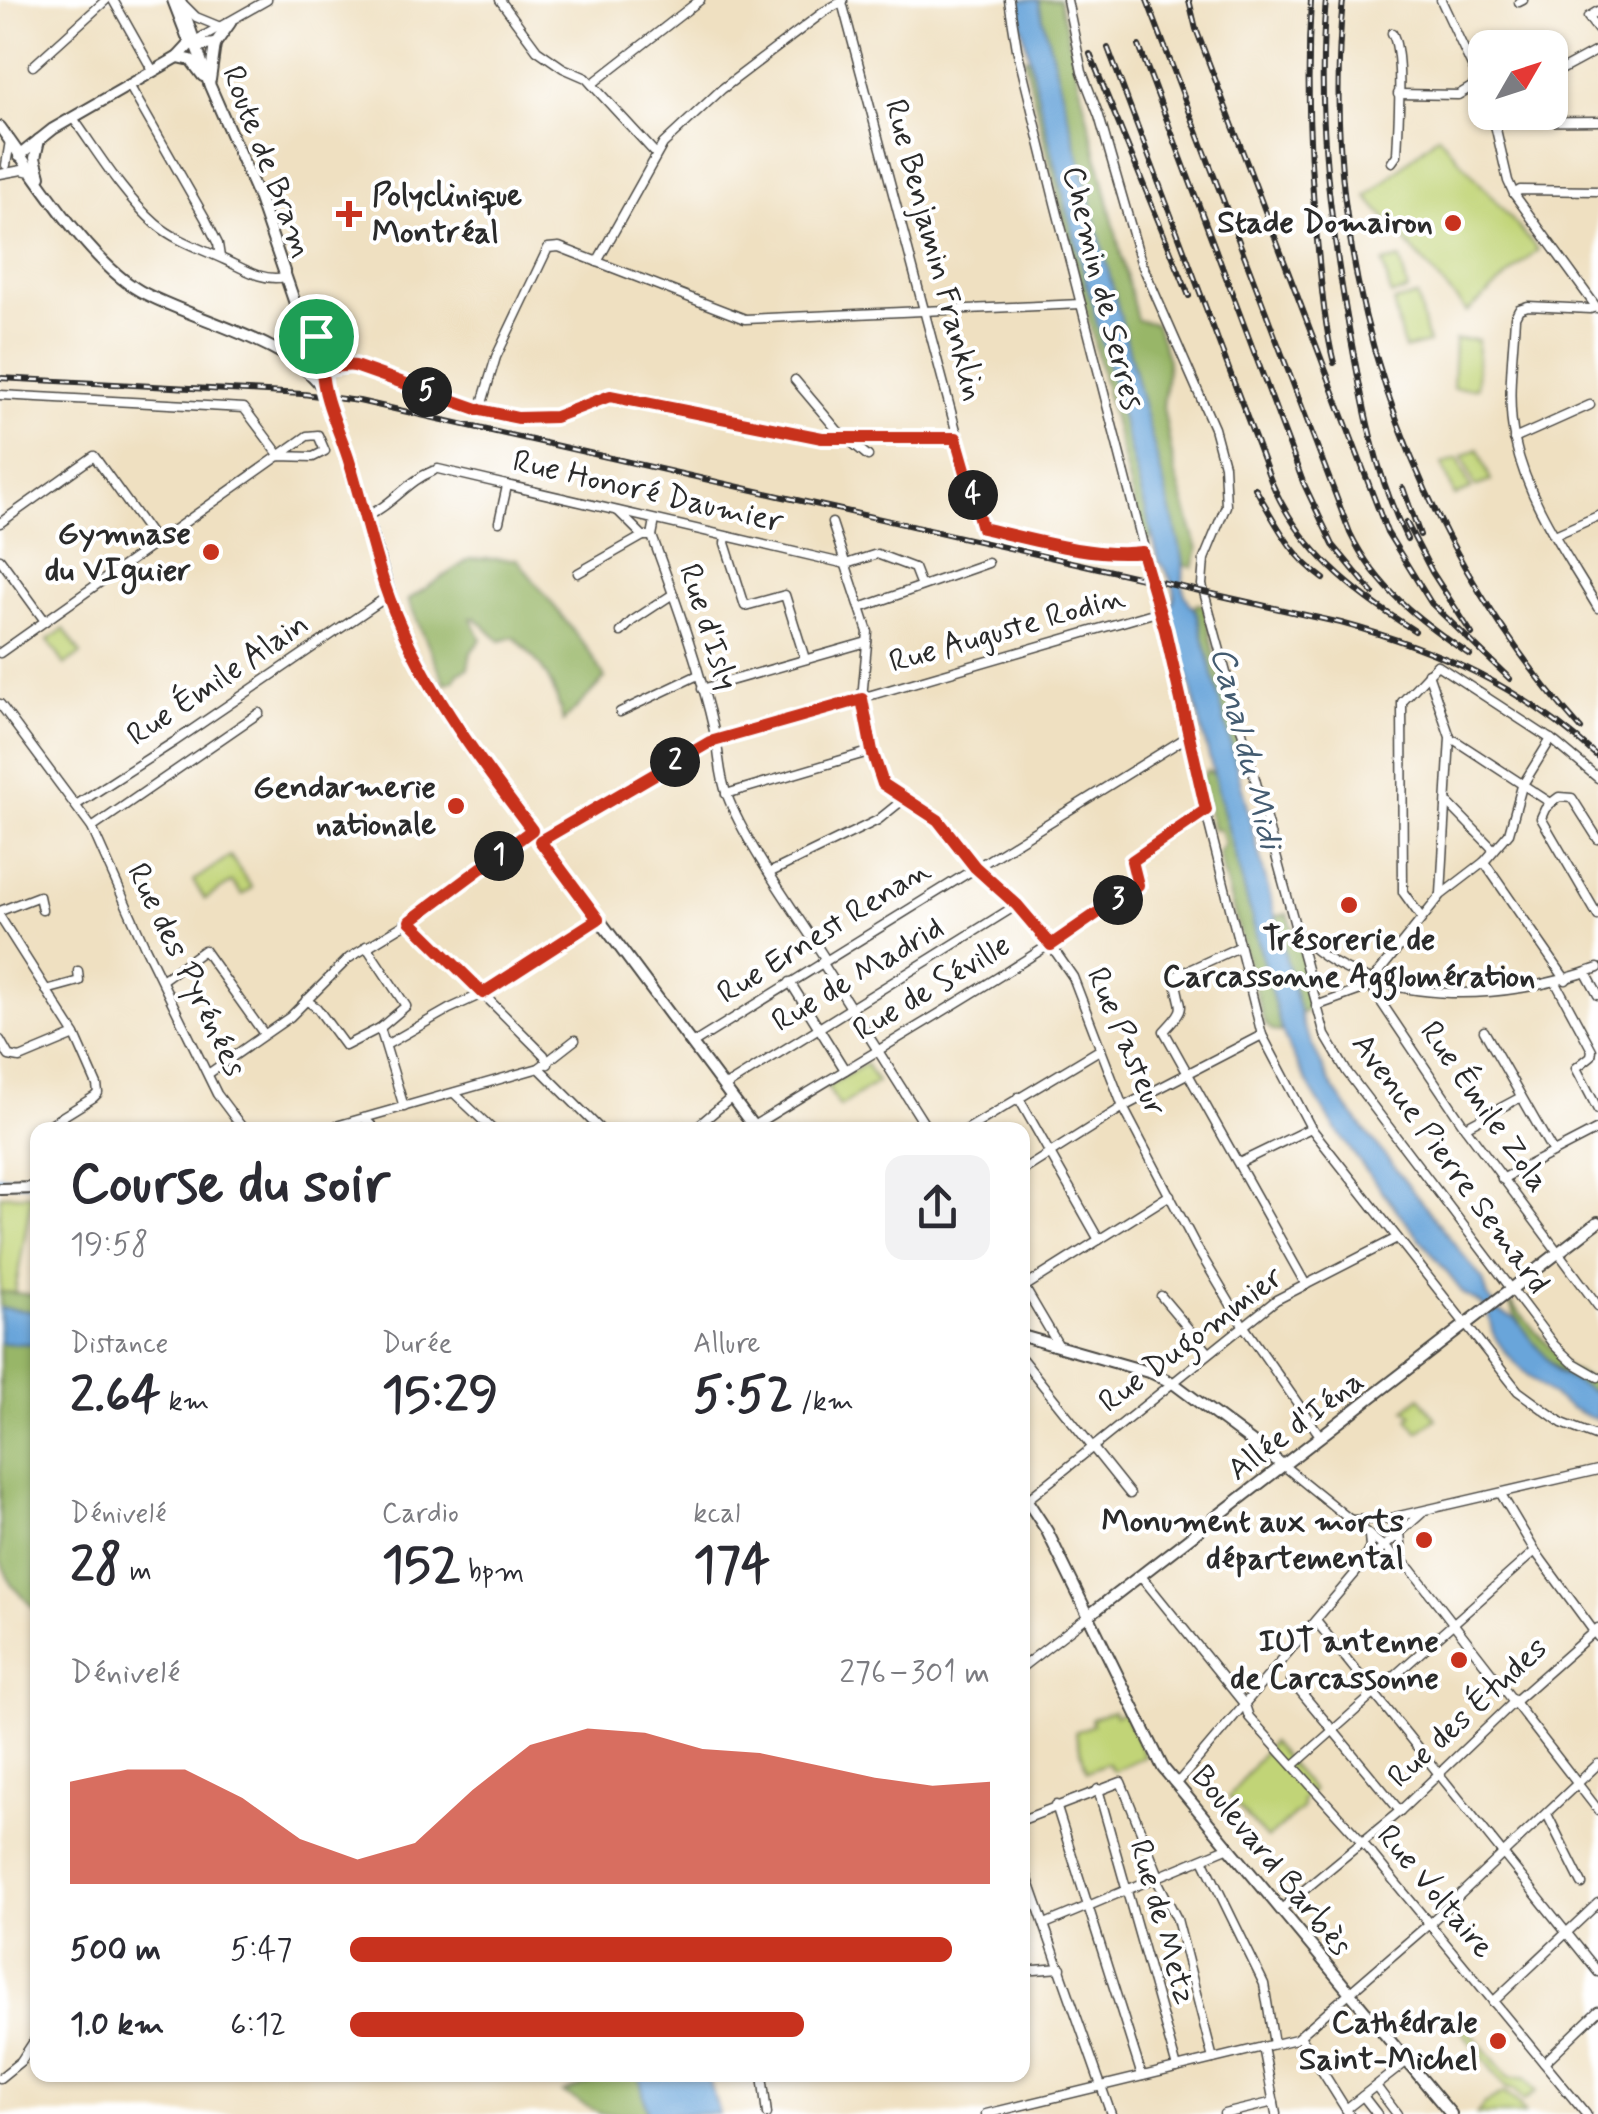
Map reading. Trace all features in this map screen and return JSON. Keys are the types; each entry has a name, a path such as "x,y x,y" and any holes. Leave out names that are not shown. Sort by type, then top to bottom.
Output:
{"main road":[{"name":"Route de Bram","path":"178,0 258,196 300,318 316,336"},
{"path":"210,86 215,44 224,25"},
{"path":"20,156 40,139 194,44 215,44"},
{"path":"178,57 191,60 210,86"},
{"path":"5,134 24,140 40,139"},
{"path":"5,134 86,241 138,290 315,367"},
{"path":"40,139 35,158 42,184"},
{"path":"315,367 332,358 332,348 324,338 316,336 302,343 298,352 315,367 336,420 400,626 452,722 750,1122"},
{"path":"0,1189 30,1188"},
{"name":"Allée d'Iéna","path":"1088,1616 1598,1222"},
{"path":"1030,1338 1152,1373 1173,1383 1284,1466"},
{"name":"Boulevard Barbès","path":"1030,1504 1047,1531 1162,1768 1451,2114"}],"street":[{"path":"32,66 110,0 154,71"},
{"path":"178,0 196,17 224,25"},
{"path":"194,44 266,0"},
{"path":"500,0 537,50 592,84 656,154"},
{"path":"592,84 700,0"},
{"path":"820,0 828,9"},
{"name":"Chemin de Serres","path":"1009,0 1017,49 1160,611 1187,737 1262,1035 1311,1128 1518,1391 1562,1423 1598,1437"},
{"name":"Avenue Pierre Semard","path":"1067,0 1082,72 1142,262 1214,428 1221,454 1227,483 1226,506 1200,576 1324,1035 1347,1072 1510,1291 1554,1345 1572,1362 1598,1377"},
{"path":"1441,0 1468,58"},
{"path":"598,262 656,154 722,89 844,1"},
{"name":"Rue Benjamin Franklin","path":"844,1 982,528 1037,541 1126,554 1142,552"},
{"path":"1598,11 1588,17 1598,30"},
{"path":"1392,34 1398,42 1397,155 1392,162"},
{"path":"1568,66 1598,50"},
{"path":"130,85 205,218 218,244 220,258"},
{"path":"1398,94 1458,95 1468,88"},
{"path":"73,118 133,200 157,225 240,267 272,280 284,277"},
{"path":"1568,120 1598,121"},
{"path":"1496,130 1514,194 1597,308 1519,309 1512,362 1514,439 1532,492 1598,608"},
{"path":"5,134 6,165"},
{"path":"20,156 0,174 18,170 34,174"},
{"path":"1514,194 1520,190 1598,191"},
{"path":"480,410 496,357 548,248 559,247 745,318 1081,304"},
{"path":"332,348 355,366"},
{"path":"315,367 355,366 480,410 518,418 555,417 576,411 600,397 623,396 822,438 956,438"},
{"path":"795,380 846,440 868,456"},
{"path":"0,395 244,408 280,456"},
{"path":"1514,439 1590,405"},
{"path":"0,652 307,436 318,435 324,442 325,451 319,455 280,456"},
{"path":"0,522 94,456 156,542"},
{"name":"Rue Honoré Daumier","path":"364,516 382,508 421,476 436,470 846,564 876,554 914,568 922,586"},
{"path":"498,522 508,486"},
{"path":"578,573 648,536 619,512"},
{"path":"1555,535 1598,516"},
{"name":"Rue d'Isly","path":"655,520 648,536 673,594 698,675 717,740 726,794 923,1122"},
{"name":"Rue Pasteur","path":"832,522 867,642 862,699 883,784 938,820 975,867 1017,905 1051,945 1080,989 1123,1108 1170,1196 1243,1325 1322,1437"},
{"path":"726,537 744,606 784,595 805,660"},
{"path":"0,559 44,621"},
{"path":"860,608 988,563"},
{"path":"621,632 673,594"},
{"name":"Rue Émile Alain","path":"76,805 388,596"},
{"name":"Rue Auguste Rodin","path":"540,841 717,740 1160,611"},
{"path":"702,689 867,642"},
{"path":"1422,917 1403,892 1402,702 1437,665 1578,758 1598,778"},
{"path":"1428,673 1450,737 1441,896"},
{"path":"620,712 698,675"},
{"name":"Rue des Pyrénées","path":"0,704 92,828 217,1094 238,1122"},
{"path":"92,828 259,712"},
{"name":"Rue Ernest Renan","path":"692,1044 1187,737"},
{"path":"1316,1006 1366,988 1441,896 1484,862 1509,834 1522,786 1550,739"},
{"path":"1456,741 1551,803"},
{"path":"726,794 872,751"},
{"path":"1598,839 1572,798 1559,797 1545,809 1542,818 1598,916"},
{"path":"771,872 878,820 904,798"},
{"path":"1450,805 1494,850"},
{"name":"Rue de Séville","path":"763,1122 1051,945 1138,885 1132,861 1206,810"},
{"path":"208,1074 290,1017 349,958 410,921 532,830"},
{"path":"1484,862 1561,981 1592,1050 1591,1056 1576,1068 1598,1110"},
{"path":"42,910 39,896 0,914 86,1056 98,1093 53,1122"},
{"name":"Rue de Madrid","path":"700,1122 728,1092 818,1030 1017,905"},
{"path":"386,1044 483,993 598,919"},
{"path":"410,921 544,1054 548,1064"},
{"path":"1295,932 1332,962 1372,980 1454,994 1504,992 1561,981 1598,968"},
{"path":"306,1000 317,1008 345,1046 380,1028 406,1006 366,946"},
{"path":"1239,947 1176,976 1181,1014 1164,1031 1306,1285"},
{"path":"162,980 204,950 264,1034"},
{"path":"46,990 79,981 78,971"},
{"path":"1586,973 1598,995"},
{"name":"Rue Émile Zola","path":"1372,980 1375,993 1464,1127 1598,1306"},
{"path":"790,982 845,1070"},
{"path":"380,1028 404,1107"},
{"path":"1484,1032 1553,1152"},
{"path":"0,1040 9,1056 20,1058 74,1035"},
{"path":"1030,1166 1123,1108 1262,1035"},
{"path":"350,1122 539,1068 574,1040"},
{"path":"979,1122 1101,1050"},
{"path":"539,1068 593,1122"},
{"path":"454,1093 485,1122"},
{"path":"1464,1127 1521,1097"},
{"path":"1018,1098 1099,1240"},
{"path":"364,1118 368,1122"},
{"path":"1239,1164 1311,1128"},
{"path":"1502,1178 1598,1129"},
{"path":"1030,1282 1170,1196"},
{"name":"Rue Dugommier","path":"1030,1492 1276,1300 1397,1238"},
{"path":"1161,1296 1209,1352"},
{"path":"1030,1298 1059,1346"},
{"path":"1030,1369 1130,1494"},
{"path":"1284,1466 1403,1561 1598,1810"},
{"path":"1351,1520 1369,1522 1598,1471"},
{"path":"1501,1494 1535,1552 1596,1632"},
{"path":"1173,1780 1180,1780 1358,1570 1424,1511"},
{"path":"1400,1533 1403,1561"},
{"path":"1358,1570 1370,1548 1369,1534"},
{"path":"1294,1764 1535,1552"},
{"name":"Rue Voltaire","path":"1141,1576 1246,1705 1249,1716 1362,1842 1586,2114"},
{"name":"Allée d'Iéna","path":"1030,1661 1088,1616"},
{"path":"1316,1621 1598,1972"},
{"name":"Rue des Études","path":"1280,1910 1400,1811 1514,1702 1596,1632"},
{"path":"1291,1680 1400,1811"},
{"path":"986,2114 1300,2036 1504,1856 1598,1764"},
{"path":"1030,1817 1121,1782 1177,1919 1213,2059"},
{"name":"Rue de Metz","path":"1098,1789 1177,2068"},
{"path":"1056,1806 1142,2076"},
{"path":"1547,1814 1582,1884"},
{"path":"1045,1924 1227,1848"},
{"path":"1203,1858 1264,1984 1274,2044"},
{"path":"1030,1892 1045,1924 1111,2114"},
{"path":"1493,2002 1598,1903"},
{"path":"1030,1970 1061,1968"},
{"path":"1544,2063 1598,2011"},
{"path":"1300,2036 1347,2112 1406,2062"},
{"path":"0,2078 21,2061 30,2047"},
{"path":"1263,2047 1276,2114"},
{"path":"763,2082 766,2114"},
{"path":"1376,2086 1397,2114"},
{"path":"1363,2096 1378,2114"},
{"path":"1224,2114 1274,2102"}],"green space":[{"path":"1038,0 1059,0 1137,320 1156,324 1168,361 1163,407 1175,472 1198,550 1193,567 1184,565"},
{"path":"1024,58 1029,58 1152,533 1145,548"},
{"name":"Stade Domairon","path":"1438,135 1538,250 1467,312 1367,197"},
{"path":"1400,259 1408,291 1391,295 1383,263"},
{"path":"1417,296 1428,343 1404,349 1393,302"},
{"path":"1455,339 1478,340 1477,388 1453,388"},
{"path":"1478,449 1491,481 1475,487 1463,456"},
{"path":"1458,458 1471,489 1455,496 1442,464"},
{"path":"470,559 517,559 586,647 605,678 563,722 552,685 533,656 514,637 500,641 476,618 471,618 481,639 471,652 468,668 458,673 454,681 445,683 408,600"},
{"path":"1204,605 1216,663 1243,754 1241,761 1234,762 1194,608"},
{"path":"64,629 81,654 65,665 48,640"},
{"path":"1207,771 1214,774 1282,1032 1273,1031 1264,1023 1218,853 1224,844 1220,830 1213,829 1200,779"},
{"path":"230,856 252,888 242,895 232,882 205,899 193,881"},
{"path":"1288,914 1309,975 1305,983 1309,1009 1303,1013 1299,1012 1275,923 1276,916"},
{"path":"866,1064 877,1082 840,1107 827,1087"},
{"path":"0,1195 30,1195 15,1293 0,1292"},
{"path":"0,1292 30,1294 30,1311 0,1308"},
{"path":"1508,1300 1569,1369 1598,1383 1598,1395 1555,1368 1524,1331"},
{"path":"0,1343 30,1343 30,1604 12,1586 0,1560"},
{"path":"1420,1397 1436,1419 1418,1432 1408,1419 1412,1415 1405,1409"},
{"path":"1113,1711 1115,1716 1124,1713 1145,1756 1113,1771 1107,1763 1087,1771 1075,1732 1092,1725 1091,1719"},
{"path":"1271,1742 1313,1791 1302,1800 1302,1809 1267,1839 1229,1797"},
{"path":"1466,2026 1509,2078 1525,2078 1536,2091 1524,2101 1515,2090 1506,2088 1461,2030"},
{"path":"592,2082 641,2082 648,2114 601,2114 563,2093"},
{"path":"1504,2093 1525,2114 1477,2114 1484,2104"}],"water":[{"path":"1016,0 1038,0 1183,558 1184,591 1197,613 1303,1025 1330,1083 1483,1280 1488,1297 1499,1311 1515,1319 1557,1372 1598,1395 1598,1420 1555,1397 1525,1373 1502,1347 1486,1310 1463,1293 1340,1135 1282,1032 1170,609 1174,590 1159,561"},
{"path":"0,1308 30,1311 30,1344 0,1343"},
{"path":"641,2082 710,2082 719,2114 648,2114"}],"waterway":[{"path":"0,1180 30,1180"}],"railway":[{"path":"1147,0 1350,533 1373,571 1401,602 1470,655"},
{"path":"1189,0 1196,29 1387,532 1431,603 1510,679"},
{"path":"1311,0 1312,180 1323,302 1334,363"},
{"path":"1326,0 1324,126 1336,251 1371,439 1386,490 1407,539"},
{"path":"1343,0 1339,99 1344,197 1360,294 1386,389 1421,481 1466,569 1519,652 1581,729"},
{"path":"1139,46 1303,482 1333,545 1373,593"},
{"path":"1108,48 1283,506 1313,548 1350,585 1415,631"},
{"path":"1090,54 1189,296"},
{"path":"0,378 303,394 359,401 1341,623 1412,645 1478,674 1539,710 1598,757"},
{"path":"1255,488 1293,549 1324,579"},
{"path":"1403,488 1420,535"},
{"path":"1406,522 1472,634"}],"place":[{"name":"Polyclinique Montréal","path":"349,214"},
{"name":"Stade Domairon","path":"1453,223"},
{"name":"Gymnase du VIguier","path":"211,552"},
{"name":"Gendarmerie nationale","path":"456,806"},
{"name":"Trésorerie de Carcassonne Agglomération","path":"1349,905"},
{"name":"Monument aux morts départemental","path":"1424,1540"},
{"name":"IUT antenne de Carcassonne","path":"1459,1660"},
{"name":"Cathédrale Saint-Michel","path":"1498,2041"}],"route":[{"path":"316,336 306,339 298,352 300,362 310,370 318,370 322,369 326,367 344,364 355,366 480,410 530,420 568,414 600,397 623,396 822,438 956,438 982,528 1037,541 1126,554 1142,552 1165,630 1206,810 1132,861 1138,885 1051,945 1017,905 975,867 938,820 883,784 862,699 710,742 540,841 598,919 483,993 410,921 532,830 452,722 400,626 323,387 322,369 330,363 332,348 324,338 316,336"}],"water label":[{"name":"Canal du Midi","path":"1246,748"}]}
